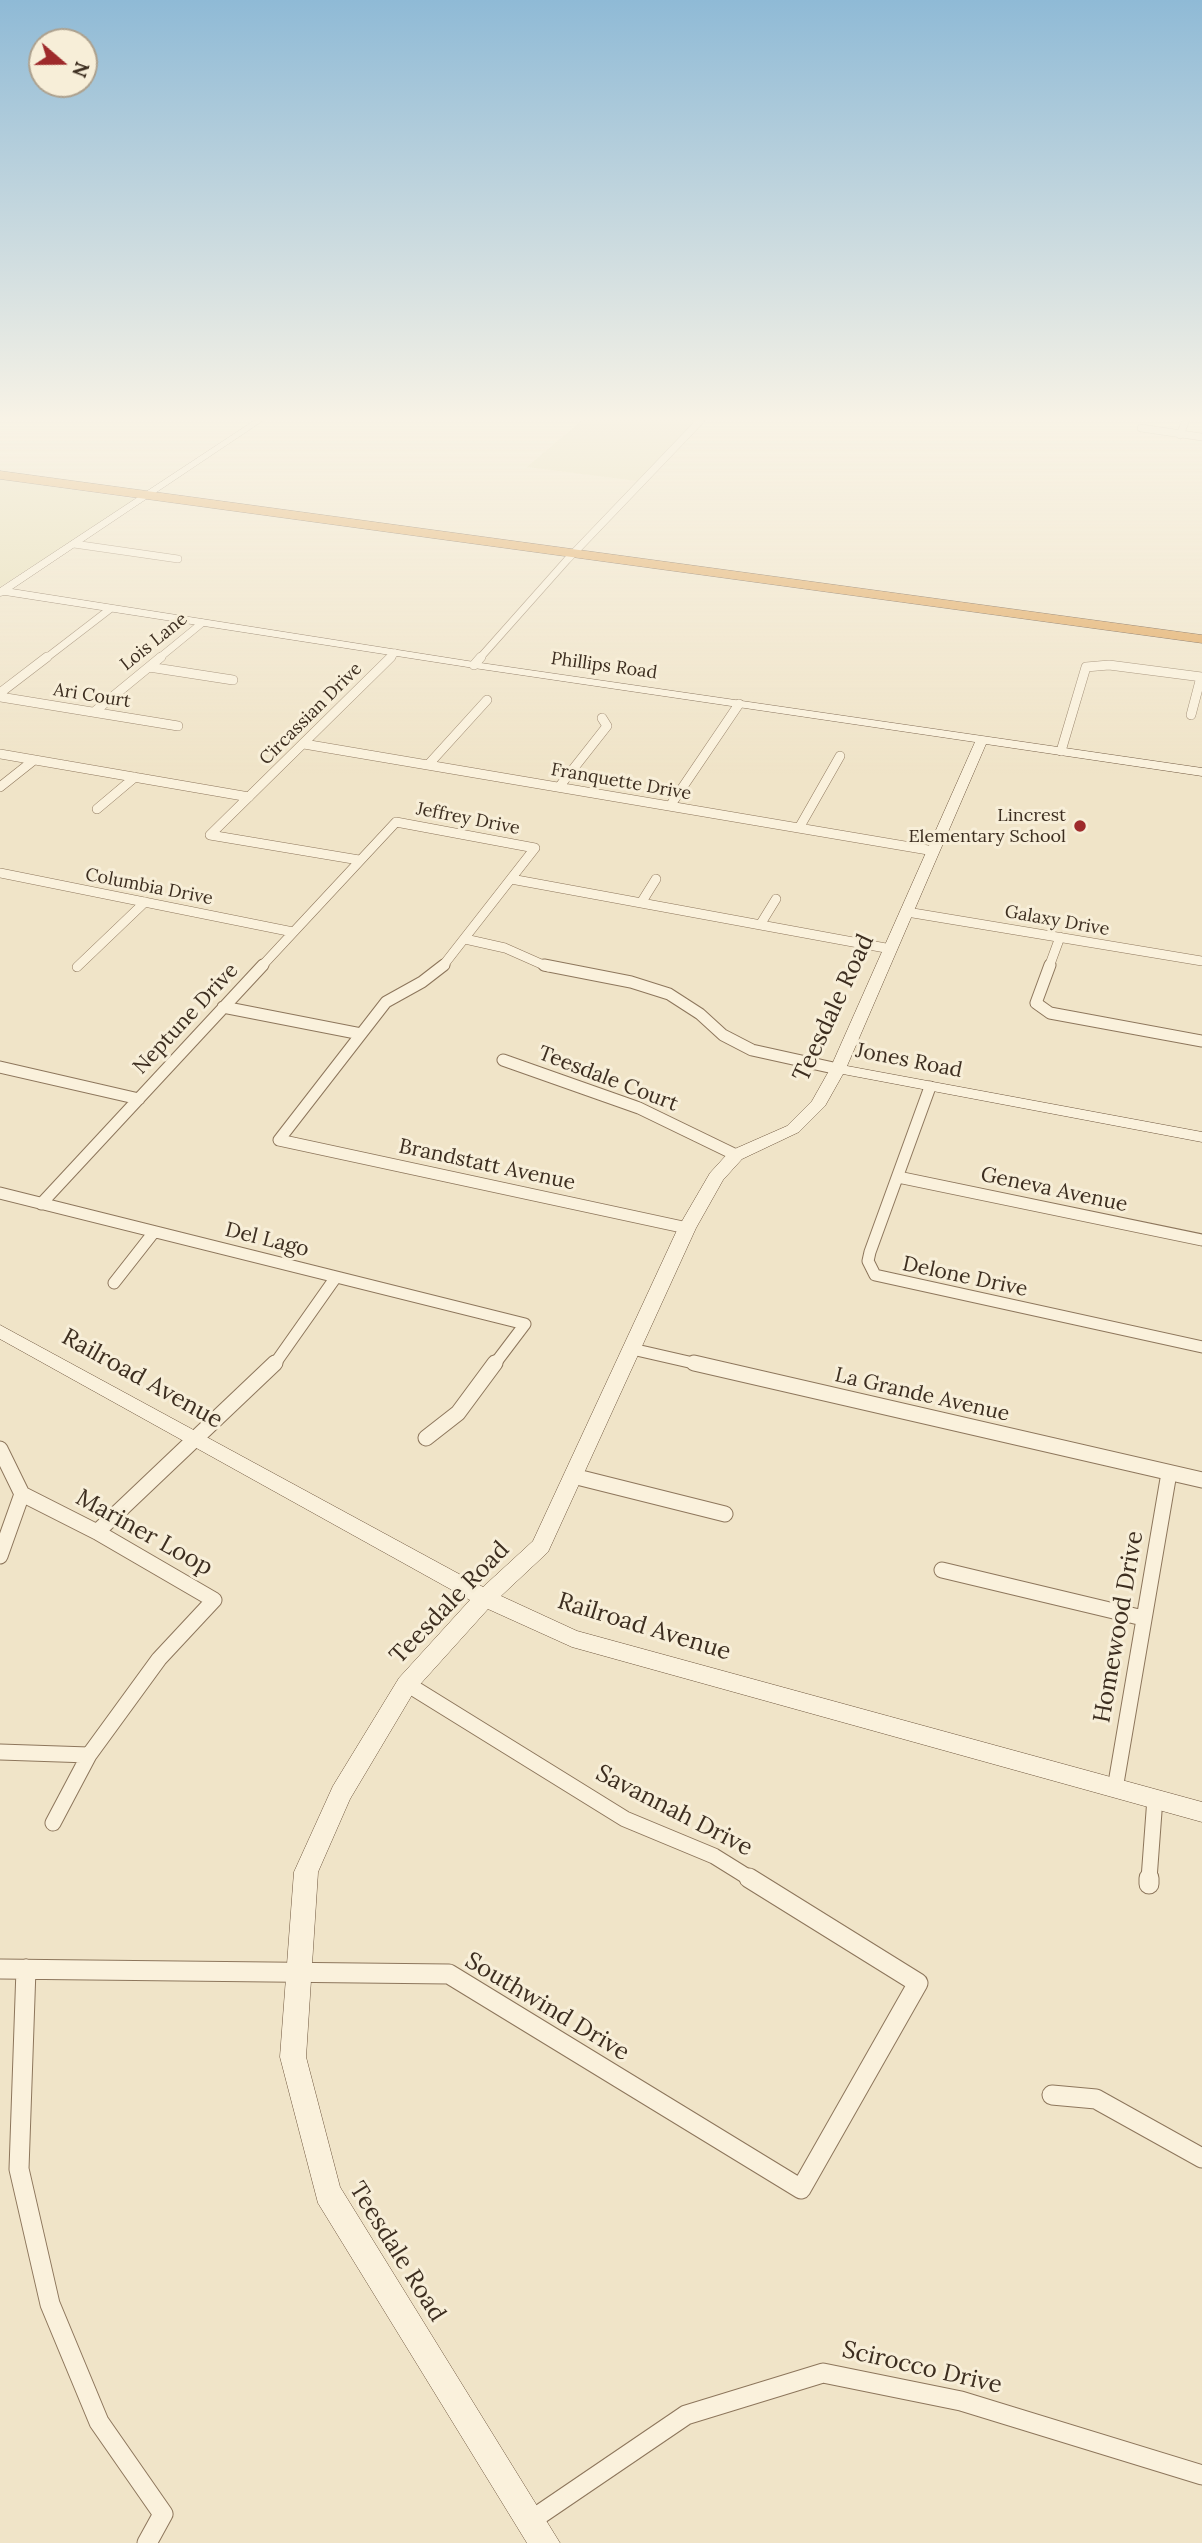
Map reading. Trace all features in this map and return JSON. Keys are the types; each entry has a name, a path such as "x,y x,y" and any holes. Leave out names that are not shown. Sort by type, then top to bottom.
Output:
{"highway":[{"path":"454,539 1202,639"}],"street":[{"path":"1,592 82,539"},
{"path":"474,665 588,539"},
{"path":"74,544 178,559"},
{"name":"Phillips Road","path":"1,592 1202,772"},
{"path":"0,695 110,610"},
{"name":"Lois Lane","path":"94,712 202,624"},
{"name":"Circassian Drive","path":"249,797 395,653"},
{"path":"1060,751 1086,667 1101,664 1201,677 1191,716"},
{"path":"149,667 233,680"},
{"name":"Ari Court","path":"0,695 178,726"},
{"path":"428,765 487,700"},
{"path":"670,806 739,704"},
{"path":"559,787 607,726 602,718"},
{"name":"Teesdale Road","path":"545,2543 533,2519 328,2193 293,2057 306,1872 341,1793 407,1684 485,1598 541,1546 687,1228 716,1177 736,1155 793,1129 819,1103 838,1069 982,740"},
{"name":"Franquette Drive","path":"304,744 934,850"},
{"path":"0,754 249,797"},
{"path":"799,828 840,757"},
{"path":"0,787 34,760"},
{"path":"97,809 135,777"},
{"path":"249,797 211,835 359,860"},
{"name":"Jeffrey Drive","path":"359,860 396,822 535,848 511,879"},
{"name":"Neptune Drive","path":"41,1204 359,860"},
{"name":"Columbia Drive","path":"0,873 293,932"},
{"path":"223,1007 361,1034 386,1002 422,982 447,963 511,879 891,948"},
{"path":"641,903 656,879"},
{"path":"761,925 776,899"},
{"path":"77,967 145,902"},
{"name":"Galaxy Drive","path":"907,912 1202,961"},
{"path":"1060,937 1036,1003 1050,1013 1202,1041"},
{"name":"Jones Road","path":"465,939 505,948 548,967 631,982 670,994 700,1014 723,1035 752,1050 930,1087 1202,1137"},
{"name":"Brandstatt Avenue","path":"361,1034 279,1140 687,1228"},
{"name":"Teesdale Court","path":"503,1060 639,1108 736,1155"},
{"path":"0,1067 139,1099"},
{"name":"Delone Drive","path":"930,1087 870,1252 868,1261 875,1275 1202,1348"},
{"name":"Geneva Avenue","path":"898,1177 1202,1240"},
{"name":"Del Lago","path":"0,1193 524,1324 458,1413 426,1438"},
{"path":"114,1283 154,1232"},
{"path":"97,1532 270,1371 336,1278"},
{"name":"Railroad Avenue","path":"0,1331 485,1598 572,1638 1202,1812"},
{"name":"La Grande Avenue","path":"632,1349 1202,1480"},
{"path":"0,1449 22,1494 0,1556"},
{"name":"Homewood Drive","path":"1115,1789 1169,1474"},
{"path":"573,1476 725,1514"},
{"name":"Mariner Loop","path":"22,1494 97,1532 214,1600 159,1659 89,1755 53,1823"},
{"path":"942,1570 1143,1618"},
{"name":"Savannah Drive","path":"407,1684 625,1819 714,1856 918,1983"},
{"path":"0,1752 89,1755"},
{"path":"1149,1884 1156,1798"},
{"name":"Southwind Drive","path":"0,1969 449,1974 801,2189 918,1983"},
{"path":"26,1969 19,2169 55,2316 99,2422 163,2514 147,2543"},
{"path":"1052,2095 1096,2099 1202,2158"},
{"name":"Scirocco Drive","path":"533,2519 686,2415 823,2373 961,2401 1202,2475"}],"shaded area":[{"path":"0,539 75,539 0,587"}],"place":[{"name":"Lincrest Elementary School","path":"1080,826"}]}
